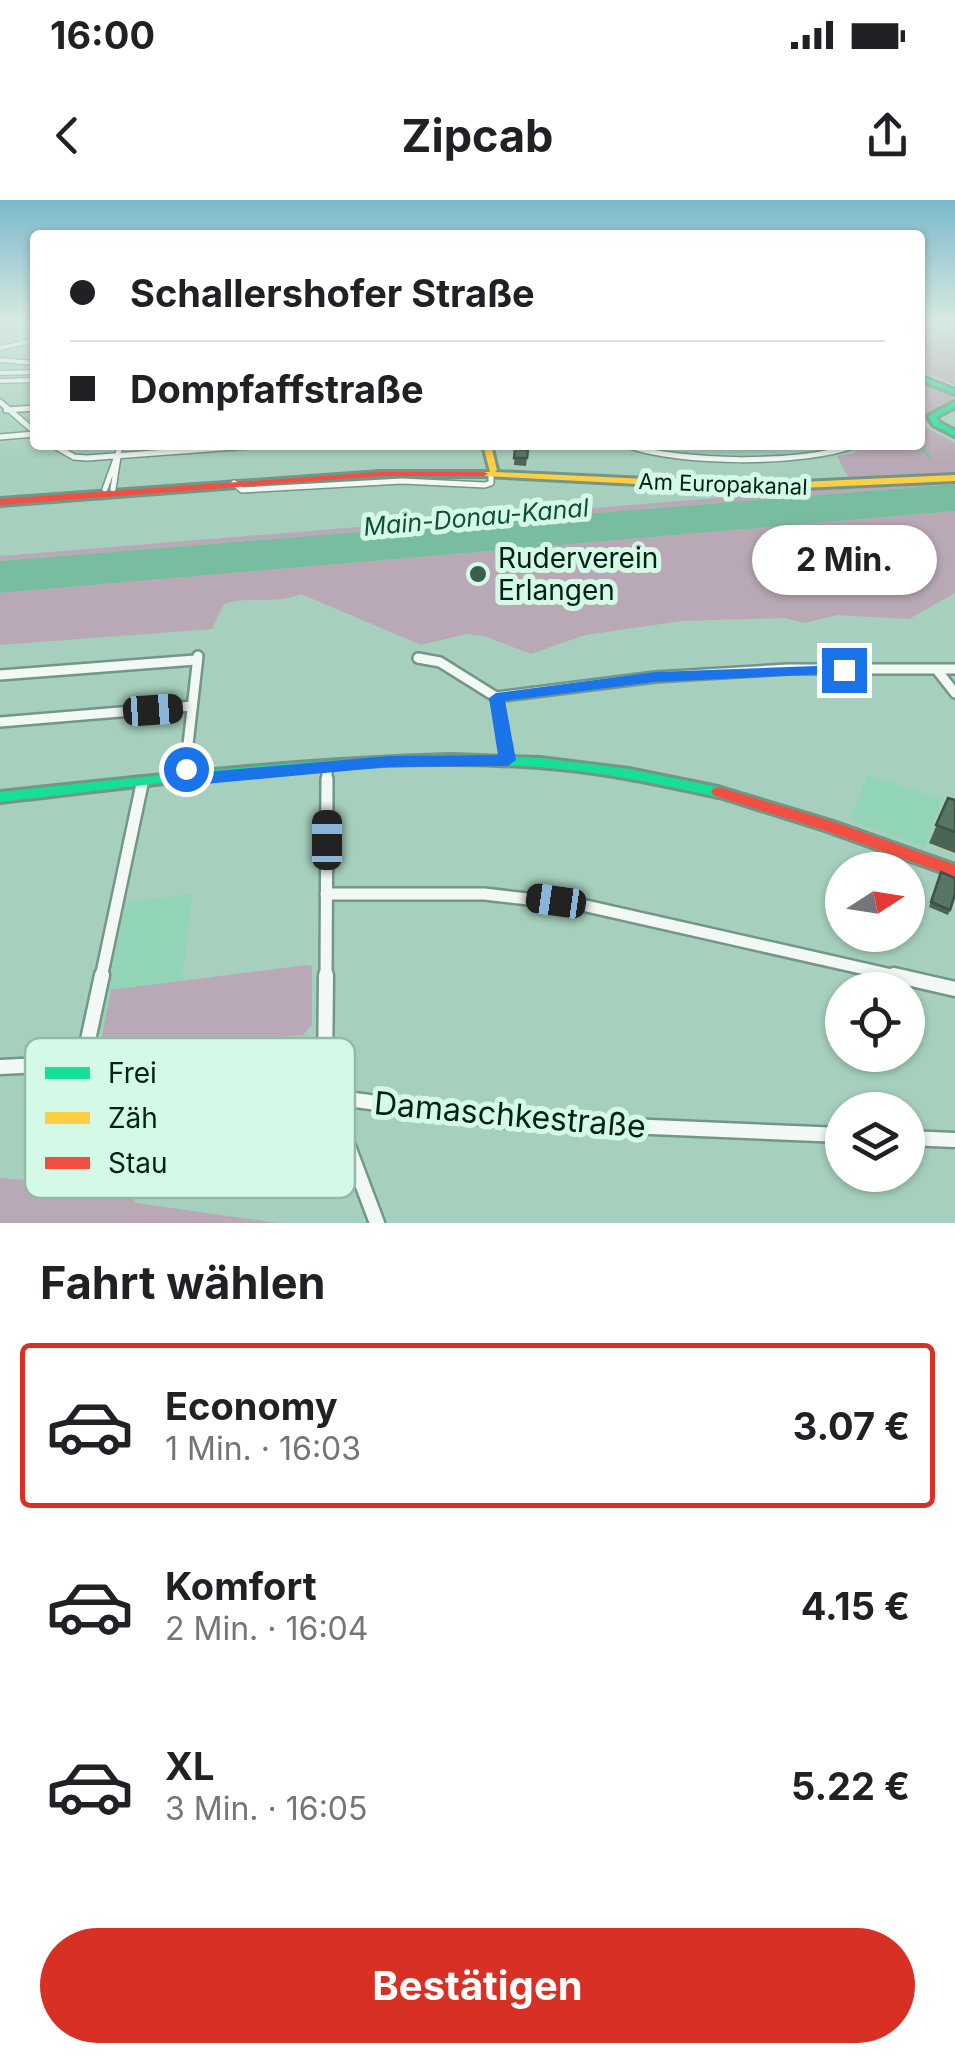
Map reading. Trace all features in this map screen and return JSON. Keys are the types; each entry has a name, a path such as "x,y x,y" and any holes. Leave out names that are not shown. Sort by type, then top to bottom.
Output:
{"main road":[{"path":"925,379 954,396 932,416 955,432"},
{"path":"485,450 490,471"},
{"name":"Am Europakanal","path":"0,500 346,471 490,471 751,482 955,476"},
{"name":"Am Europakanal","path":"108,490 490,471"},
{"path":"0,797 327,767 424,760 508,760 616,770 735,795 955,871"}],"street":[{"path":"0,377 30,376"},
{"path":"0,402 30,429"},
{"path":"6,410 30,408"},
{"path":"0,437 30,434"},
{"path":"63,450 78,458 201,450"},
{"path":"108,490 120,450"},
{"path":"639,450 675,457 842,450"},
{"path":"0,675 196,658 184,780"},
{"path":"418,658 440,662 496,698 670,676 787,669 955,668"},
{"path":"937,670 955,693"},
{"path":"496,698 508,760"},
{"path":"0,722 192,706"},
{"path":"327,767 327,1038"},
{"path":"88,1038 142,784"},
{"path":"326,894 484,894 582,905 955,988"},
{"name":"Damaschkestraße","path":"0,1067 25,1066"},
{"name":"Damaschkestraße","path":"355,1100 509,1122 825,1135"},
{"path":"925,1139 955,1140"},
{"path":"355,1165 378,1223"}],"shaded area":[{"path":"925,369 955,369 955,385 925,373"},
{"path":"925,382 955,396 953,403 931,412 930,418 955,436 955,440 925,422"},
{"path":"925,427 955,443 955,484 0,561 0,556 717,498 711,488 793,489 848,477 837,456 858,450 925,450"},
{"path":"955,484 955,511 0,593 0,561"},
{"path":"955,511 955,593 909,619 837,615 805,623 785,618 682,621 585,635 531,654 484,636 466,634 421,645 301,594 224,604 212,629 0,645 0,593"},
{"path":"868,775 941,799 925,847 850,820"},
{"path":"192,894 178,1017 99,1030 126,902"},
{"path":"312,966 312,1025 303,1035 265,1038 102,1038 111,990"},
{"path":"0,1178 25,1180 25,1198 133,1198 136,1203 278,1223 0,1223"}],"building":[{"path":"515,450 528,450 527,458 514,458"},
{"path":"948,798 955,800 955,832 936,825"},
{"path":"941,872 955,878 950,910 931,902"}],"waterway":[{"path":"923,450 931,459"}],"traffic: fast":[{"path":"925,380 955,392"},
{"path":"955,404 932,416 936,423 955,434"},
{"path":"0,797 269,768 450,760 540,763 629,773 718,792"}],"traffic: slow":[{"path":"488,450 493,470"},
{"path":"484,474 754,487 955,478"}],"traffic: jam":[{"path":"0,502 380,474 484,474"},
{"path":"718,792 955,871"}],"place":[{"name":"Ruderverein Erlangen","path":"478,574"}],"route":[{"path":"186,769 184,780 389,761 508,760 496,698 655,677 787,669 844,670"}],"water label":[{"name":"Main-Donau-Kanal","path":"476,517"}]}
